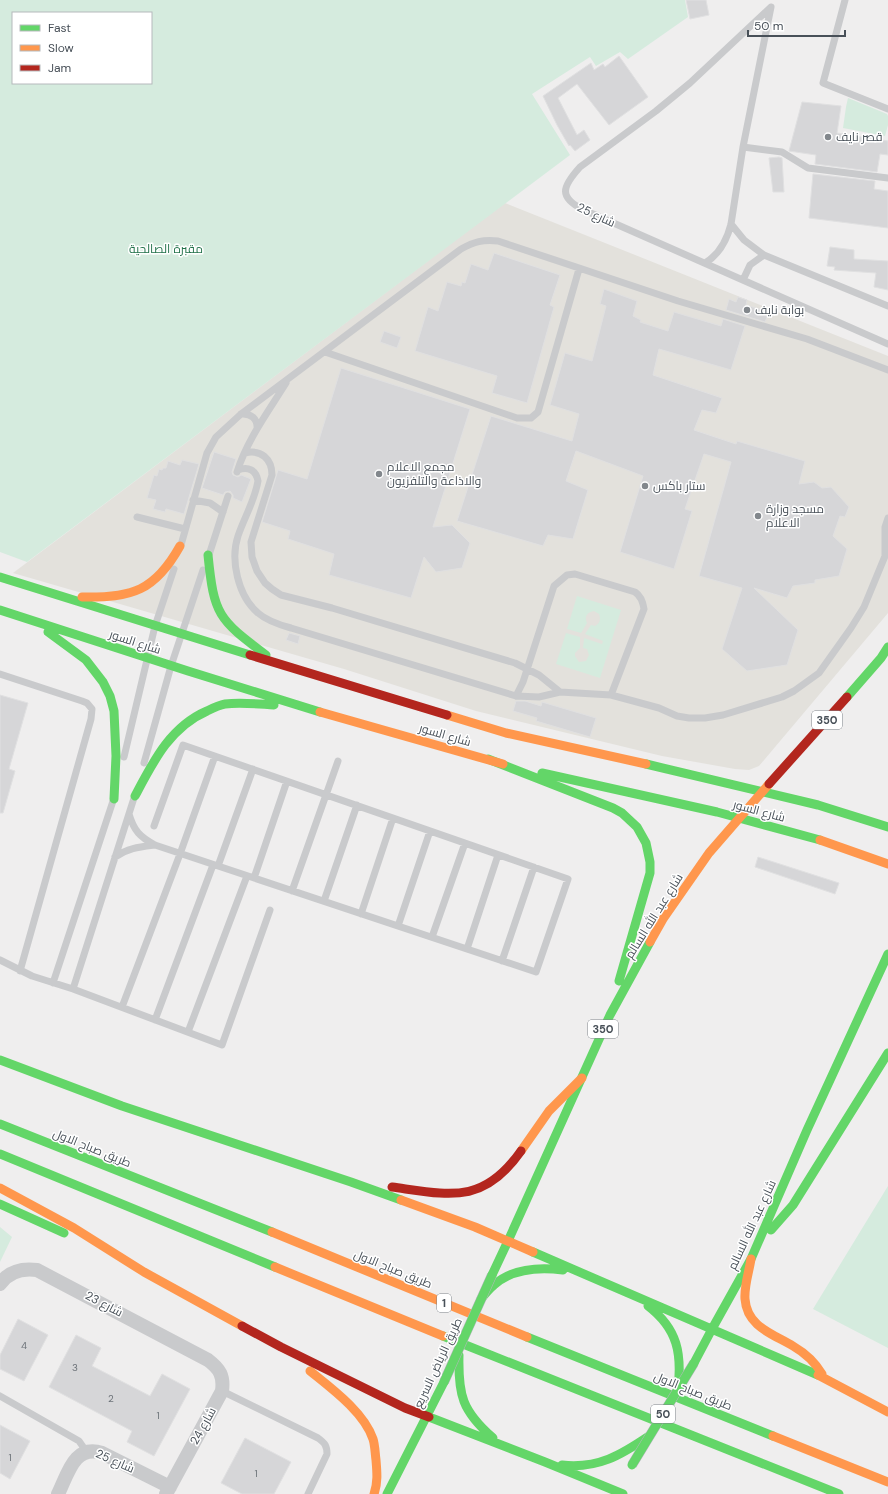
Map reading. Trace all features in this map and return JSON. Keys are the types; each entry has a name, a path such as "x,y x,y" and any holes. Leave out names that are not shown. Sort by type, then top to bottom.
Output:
{"main road":[{"path":"58,595 102,598 133,593 161,575 174,560 180,546"},
{"path":"208,555 213,593 217,609 222,618 235,631 277,663"},
{"name":"شارع السور","path":"0,577 506,733 588,750 764,791 818,805 888,827"},
{"name":"شارع السور","path":"0,610 170,666 488,760 740,818 806,835 888,864"},
{"path":"33,621 86,660 103,682 110,696 114,712 116,732 114,799"},
{"name":"شارع عبد الله السالم","path":"508,1241 610,1015 663,919 709,853 875,664 888,647"},
{"path":"135,796 164,744 175,730 188,720 204,711 227,704 255,703 311,708"},
{"path":"488,760 614,808 632,820 644,837 650,857 649,880 633,931 610,1015"},
{"name":"شارع عبد الله السالم","path":"712,1329 761,1238 806,1130 888,954"},
{"path":"761,1238 779,1223 786,1214 888,1053"},
{"path":"0,1060 122,1106 351,1182 442,1214 825,1378 888,1412"},
{"path":"351,1182 435,1192 460,1193 482,1188 499,1177 511,1165 549,1111 582,1078"},
{"path":"23,1079 122,1106"},
{"name":"طريق صباح الاول","path":"0,1124 888,1482"},
{"path":"0,1154 431,1331 839,1494"},
{"path":"0,1188 74,1228 144,1272"},
{"path":"0,1204 144,1272 281,1347 405,1408 620,1491"},
{"name":"طريق الرياض السريع","path":"387,1494 444,1382 508,1241"},
{"path":"751,1259 745,1299 750,1317 761,1330 802,1351 819,1368 825,1378"},
{"path":"481,1299 495,1284 504,1278 519,1272 536,1268 552,1268 584,1274"},
{"path":"623,1291 652,1308 663,1319 671,1332 677,1346 680,1361 678,1389"},
{"name":"50","path":"630,1468 694,1363 712,1329"},
{"path":"460,1346 458,1381 461,1398 468,1413 478,1426 503,1446"},
{"path":"281,1347 340,1395 368,1428 373,1439 376,1469 374,1494"},
{"path":"545,1462 567,1466 585,1466 602,1463 618,1457 650,1436"}],"street":[{"name":"شارع 23","path":"0,1284 5,1277 15,1271 26,1268 37,1270 208,1360 218,1367 223,1383 222,1391"},
{"name":"شارع 24","path":"168,1490 222,1391"},
{"name":"شارع 25","path":"58,1494 75,1460 80,1454 94,1450 168,1490"}],"lane":[{"path":"845,0 823,83 888,109"},
{"name":"شارع 25","path":"706,263 720,250 731,224 742,147 772,3"},
{"name":"شارع 25","path":"772,3 690,83 586,162 573,175 565,191 567,199 572,204 888,344"},
{"path":"742,147 782,152 808,168 888,178"},
{"path":"731,224 747,243 764,255 888,306"},
{"path":"53,983 114,799 155,626 169,586 207,453 216,437 241,414 461,248 478,241 498,241 580,269 807,339 888,370"},
{"path":"743,280 750,265 764,255"},
{"path":"325,352 517,418 531,418 538,412 580,269"},
{"path":"288,380 258,429 237,472 247,468 252,470 258,481 238,538 235,557 242,590 248,603 266,619 297,630 516,696 539,697 560,692 611,695 659,708 677,716 689,718 705,718 723,715 782,698 819,673 864,607 885,556 885,527 888,518"},
{"path":"241,414 250,414 254,417 258,429"},
{"path":"245,453 255,452 264,456 271,464 272,475 251,542 252,557 257,572 272,589 281,595 340,610 515,663 527,668 549,682 560,692"},
{"path":"73,989 135,796 170,666 228,496"},
{"path":"193,500 210,503 223,512"},
{"path":"137,517 185,528"},
{"path":"516,696 523,682 554,586 567,575 575,574 635,592 639,595 643,602 644,609 611,695"},
{"path":"0,674 82,701 87,703 92,709 89,727 20,971"},
{"path":"129,814 137,833 155,846 292,890 536,972 568,879 183,745 154,826"},
{"path":"122,1007 180,854 215,756"},
{"path":"292,890 338,761"},
{"path":"155,1020 253,769"},
{"path":"188,1032 251,877 287,781"},
{"path":"324,901 357,805"},
{"path":"361,914 393,818"},
{"path":"398,926 430,831"},
{"path":"432,937 465,843"},
{"path":"115,857 125,850 134,847 155,846"},
{"path":"467,949 498,854"},
{"path":"502,961 534,867"},
{"path":"0,960 20,971 222,1044 270,910"},
{"path":"222,1391 318,1438 324,1443 327,1448 327,1454 308,1494"},
{"path":"0,1396 79,1441 86,1452"}],"shaded area":[{"path":"505,203 888,356 888,613 759,766 749,770 735,769 662,756 476,711 344,669 13,573"}],"green space":[{"name":"مقبرة الصالحية","path":"0,0 685,0 688,17 628,59 620,52 596,66 590,57 532,94 570,155 27,562 0,552"},
{"path":"848,98 887,114 888,125 885,136 843,128"},
{"path":"577,596 621,610 600,678 556,664 566,633 580,637 580,648 575,653 575,656 579,662 586,661 589,655 587,649 583,648 584,638 602,644 603,641 585,634 591,625 595,626 600,621 599,614 594,611 587,615 587,623 581,633 567,629"},
{"path":"888,1186 888,1348 813,1309"},
{"path":"0,1227 12,1237 0,1262"}],"building":[{"path":"686,0 706,0 709,15 690,19"},
{"path":"619,56 648,97 609,125 577,84 558,98 577,135 584,130 590,140 575,151 570,145 569,146 543,96 591,63 594,70 603,64 605,67"},
{"name":"قصر نايف","path":"802,102 841,106 837,133 888,141 888,155 880,154 877,172 815,164 816,155 789,151"},
{"path":"769,158 782,158 784,192 773,192"},
{"path":"813,174 875,181 874,189 888,191 888,228 809,218"},
{"path":"830,247 854,250 854,259 888,261 888,290 874,287 876,273 834,270 835,267 827,266"},
{"path":"494,253 560,275 550,305 554,307 527,403 492,393 497,376 415,351 428,307 438,311 447,282 461,286 462,282 465,283 471,264 488,270"},
{"path":"604,289 637,301 633,316 641,320 640,322 668,331 674,312 721,326 723,319 745,326 731,370 659,349 653,375 722,398 716,413 702,410 694,430 736,444 737,441 805,461 799,484 814,482 822,488 831,487 849,507 845,517 840,516 833,536 847,549 839,576 815,580 815,583 793,586 787,598 754,588 798,630 787,665 747,671 722,649 742,588 699,576 731,462 704,454 685,509 692,511 674,569 620,552 643,476 576,451 566,481 588,490 573,539 548,535 543,546 457,521 491,416 572,441 579,414 550,405 565,353 592,361 606,306 600,304"},
{"name":"بوابة نايف","path":"738,297 747,300 746,305 769,312 765,322 726,310 729,299 736,302"},
{"path":"384,331 401,337 397,348 380,342"},
{"name":"مجمع الاعلام والاذاعة والتلفزيون","path":"341,368 470,409 433,527 452,525 470,543 462,568 436,572 424,557 411,598 329,575 334,554 288,539 290,531 262,522 278,470 307,479"},
{"path":"214,452 236,459 232,472 233,475 238,477 241,475 251,479 242,502 233,498 230,491 225,492 223,495 202,488"},
{"path":"182,460 199,464 184,514 166,509 165,512 153,509 156,500 147,498 154,475 157,476 159,469 162,470 163,468 166,468 168,461 180,465"},
{"path":"289,633 300,636 298,644 286,640"},
{"path":"0,695 28,703 9,769 15,771 3,813 0,813"},
{"path":"516,701 525,701 541,706 542,702 596,718 590,737 536,721 537,718 513,711"},
{"path":"758,857 839,883 835,894 755,867"},
{"path":"18,1319 48,1335 24,1381 0,1369 0,1355"},
{"path":"76,1335 101,1348 92,1366 150,1396 162,1374 190,1389 154,1456 127,1442 132,1431 49,1387"},
{"path":"0,1425 30,1441 10,1479 0,1473"},
{"path":"245,1438 291,1462 274,1494 242,1494 221,1483"}],"traffic: fast":[{"path":"208,555 213,591 216,604 221,614 238,633 266,655"},
{"path":"0,577 250,655"},
{"path":"0,610 320,712"},
{"path":"48,632 86,660 103,682 110,696 114,711 116,756 114,799"},
{"path":"847,697 881,658 888,647"},
{"path":"135,796 156,758 164,747 183,726 194,718 225,704 243,703 274,705"},
{"path":"488,759 613,808 622,813 637,827 646,843 650,862 650,873 619,981"},
{"path":"646,764 818,805 888,827"},
{"path":"542,773 717,812 820,840"},
{"path":"508,1241 610,1015 650,942"},
{"path":"712,1329 751,1259 807,1130 888,954"},
{"path":"771,1230 793,1205 888,1053"},
{"path":"0,1060 122,1106 401,1200"},
{"path":"0,1124 272,1232"},
{"path":"0,1154 275,1267"},
{"path":"0,1204 64,1233"},
{"path":"492,1275 508,1241"},
{"path":"533,1252 818,1375"},
{"path":"481,1299 490,1288 501,1279 509,1275 536,1269 563,1270"},
{"path":"444,1382 492,1275"},
{"path":"648,1306 666,1324 676,1343 679,1364 678,1389"},
{"path":"694,1363 712,1329"},
{"path":"443,1336 839,1494"},
{"path":"527,1337 773,1436"},
{"path":"459,1355 461,1392 464,1401 474,1419 493,1438"},
{"path":"632,1465 694,1363"},
{"path":"387,1494 444,1382"},
{"path":"429,1417 623,1494"},
{"path":"562,1465 575,1466 598,1463 619,1455 649,1436"}],"traffic: slow":[{"path":"82,597 115,596 140,589 161,573 171,561 180,546"},
{"path":"320,712 503,764"},
{"path":"447,715 506,733 646,764"},
{"path":"650,942 663,919 709,853 769,784"},
{"path":"820,840 888,864"},
{"path":"521,1151 549,1111 582,1078"},
{"path":"0,1188 74,1228 144,1272 242,1326"},
{"path":"401,1200 475,1227 533,1252"},
{"path":"272,1232 527,1337"},
{"path":"751,1259 745,1294 747,1309 751,1316 762,1328 806,1355 822,1374"},
{"path":"275,1267 443,1336"},
{"path":"310,1371 346,1401 355,1410 369,1429 374,1441 376,1460 377,1482 374,1494"},
{"path":"818,1375 888,1412"},
{"path":"773,1436 888,1482"}],"traffic: jam":[{"path":"250,655 447,715"},
{"path":"769,784 847,697"},
{"path":"392,1187 448,1193 464,1192 479,1188 493,1181 507,1168 521,1151"},
{"path":"242,1326 281,1347 405,1408 429,1417"}],"place":[{"name":"قصر نايف","path":"828,137"},
{"name":"بوابة نايف","path":"747,310"},
{"name":"مجمع الاعلام والاذاعة والتلفزيون","path":"379,474"},
{"name":"ستار باكس","path":"645,486"},
{"name":"مسجد وزارة الاعلام","path":"758,516"}]}
